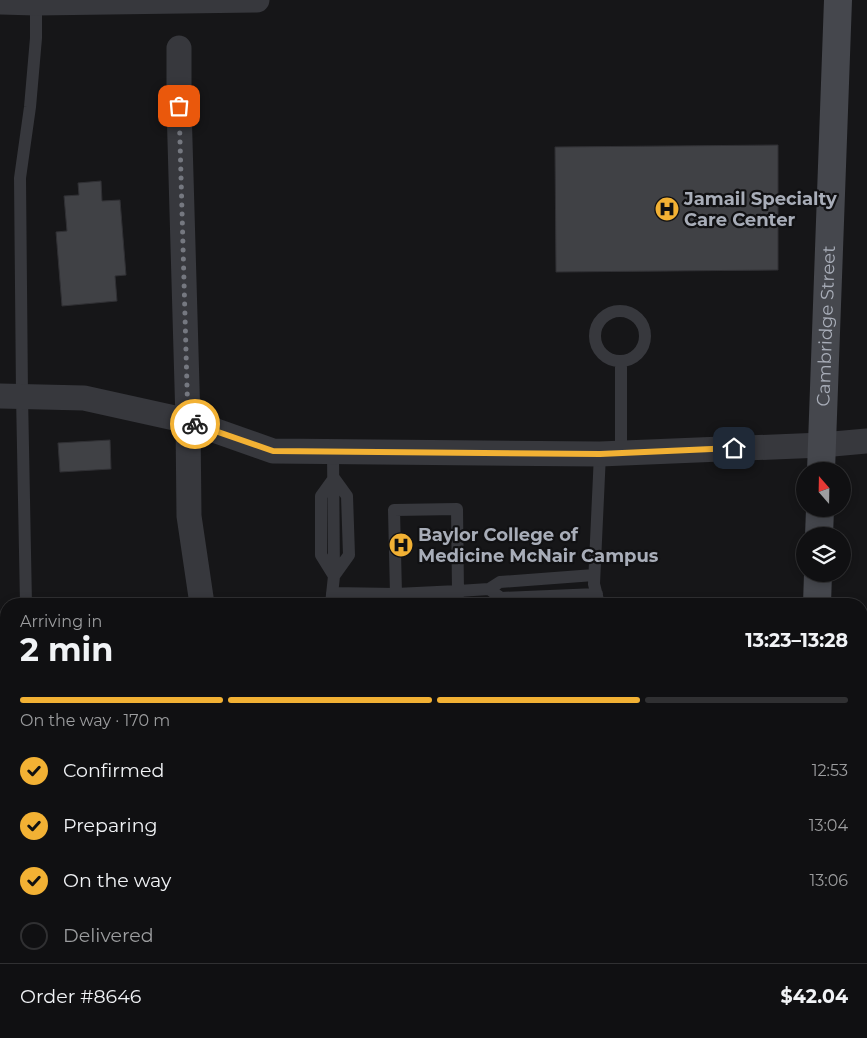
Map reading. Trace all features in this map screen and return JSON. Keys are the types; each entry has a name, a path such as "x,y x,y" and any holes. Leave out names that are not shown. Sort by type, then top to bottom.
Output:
{"street":[{"path":"0,2 257,0"},
{"name":"Cambridge Street","path":"822,458 838,0"},
{"path":"179,48 189,516 201,598"},
{"path":"11,396 84,398 188,421 273,451 610,453 822,458 867,441"},
{"path":"817,598 818,582"}],"lane":[{"path":"26,598 11,396 20,178 30,107 35,48 36,3"},
{"path":"617,310 633,314 639,319 645,334 645,342 636,356 621,362 612,361 604,357 598,350 594,334 601,318 617,310"},
{"path":"598,598 594,575 621,362"},
{"path":"332,451 334,478 334,576 332,598 396,594 458,597 489,589 500,582 594,575"},
{"path":"396,594 394,510 457,509 458,597"},
{"path":"489,589 502,598"}],"building":[{"name":"Jamail Specialty Care Center","path":"778,145 778,270 556,272 555,147"},
{"path":"101,181 102,201 120,200 126,275 115,276 117,301 62,306 56,232 67,231 64,196 79,195 78,183"},
{"path":"110,440 111,469 60,472 58,443"}],"way so far":[{"path":"179,106 188,421 195,424"}],"place":[{"name":"Jamail Specialty Care Center","path":"667,209"},
{"name":"Baylor College of Medicine McNair Campus","path":"401,545"}],"route":[{"path":"195,424 273,451 600,454 734,448"}]}
